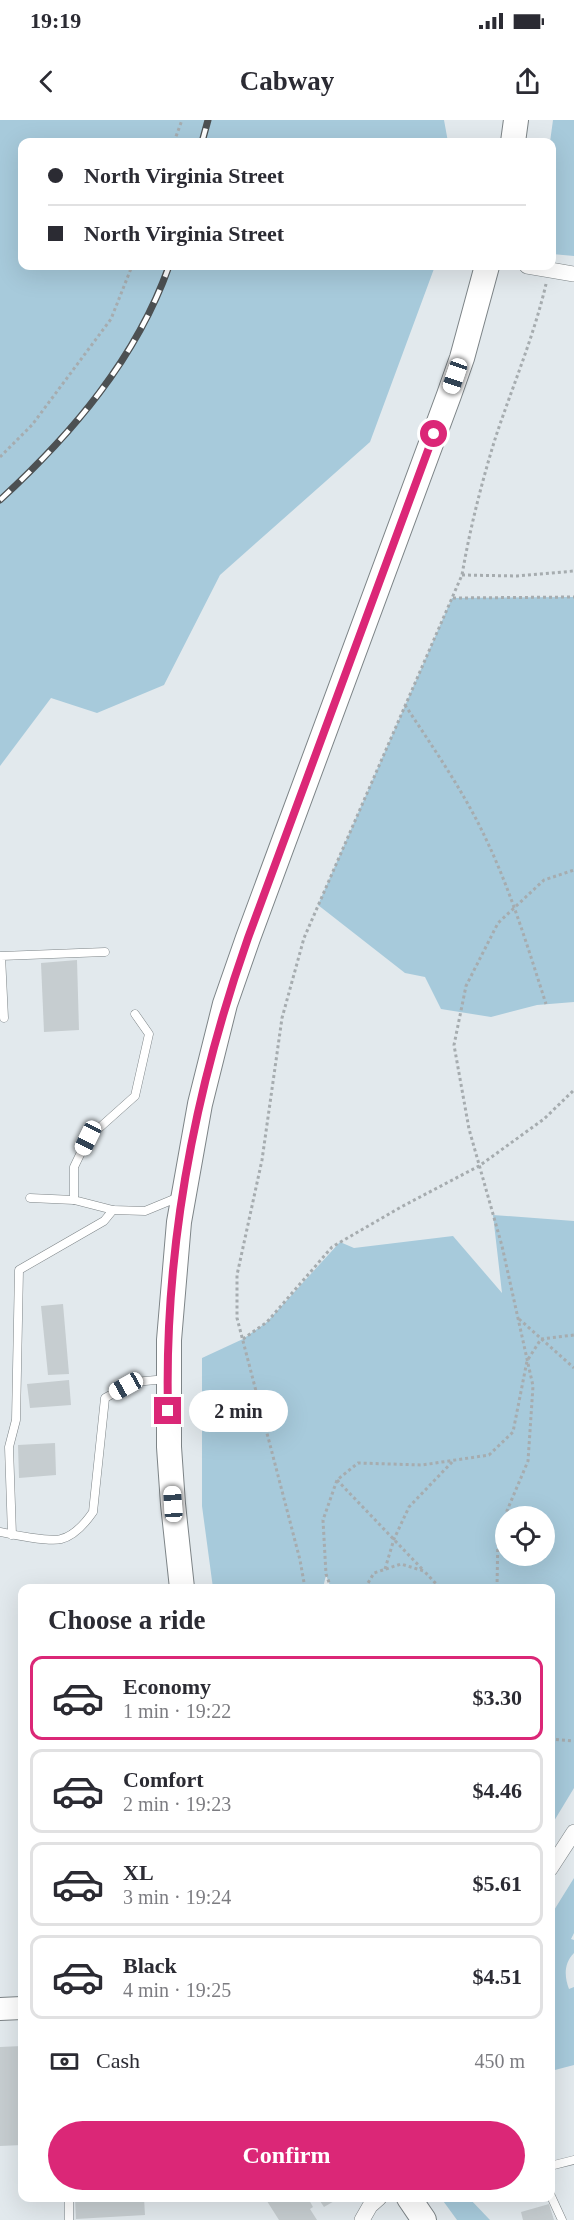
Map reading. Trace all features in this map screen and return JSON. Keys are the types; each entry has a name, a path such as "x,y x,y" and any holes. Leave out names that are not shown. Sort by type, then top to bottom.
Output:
{"main road":[{"path":"514,138 516,120"},
{"path":"182,1584 172,1492 168,1379 172,1284 183,1196 200,1104 225,1004 332,706 449,395 462,358 486,270"},
{"path":"0,2009 18,2008"},
{"path":"412,2202 424,2220"}],"street":[{"path":"549,270 574,274"},
{"path":"555,1861 574,1832"},
{"path":"362,2220 373,2202"}],"lane":[{"path":"4,1018 1,956 105,952"},
{"path":"74,1200 74,1167 88,1138 135,1096 148,1034 135,1014"},
{"path":"30,1198 74,1200 113,1210 145,1211 183,1196"},
{"path":"12,1535 9,1447 16,1420 19,1270 104,1221 113,1210"},
{"path":"0,1532 61,1539 85,1524 93,1512 105,1398 134,1382 168,1379"},
{"path":"555,2165 574,2160"},
{"path":"69,2202 69,2220"},
{"path":"554,2202 562,2220"}],"path":[{"path":"175,138 182,120"},
{"path":"0,457 32,425 111,319 130,270"},
{"path":"304,1584 237,1318 237,1275 262,1160 282,1018 304,938 462,574 467,543 496,438 537,322 549,270"},
{"path":"462,574 517,576 574,571"},
{"path":"452,598 574,597"},
{"path":"405,705 439,757 485,836 515,908 546,1004"},
{"path":"497,1584 498,1532 528,1461 533,1386 502,1246 469,1129 454,1045 466,986 498,923 544,880 574,870"},
{"path":"243,1339 267,1322 332,1246 479,1166 544,1119 574,1090"},
{"path":"518,1318 574,1368"},
{"path":"330,1584 326,1574 323,1520 337,1480 358,1463 422,1465 489,1455 513,1432 527,1361 542,1339 574,1335"},
{"path":"385,1569 394,1539 409,1507 454,1460"},
{"path":"337,1480 436,1584"},
{"path":"367,1584 374,1573 401,1564 424,1571"},
{"path":"555,1739 574,1741"}],"shaded area":[{"path":"0,120 444,120 447,138 18,138 18,270 434,270 370,442 220,575 164,685 97,713 51,698 0,766"},
{"path":"553,120 574,120 574,256 556,254 556,138 551,138"},
{"path":"574,597 574,1002 537,1005 491,1017 441,1009 425,977 405,973 318,905 452,598"},
{"path":"493,1215 574,1221 574,1788 555,1819 555,1584 329,1584 326,1575 324,1584 212,1584 202,1506 202,1358 243,1339 267,1322 340,1242 354,1248 453,1236 502,1293"},
{"path":"574,1878 574,1933 571,1939 574,1940 574,1953 568,1961 566,1979 569,1989 574,1987 574,2065 555,2070 555,2021 555,1909"},
{"path":"444,2202 473,2202 490,2220 457,2220"}],"building":[{"path":"77,960 79,1030 44,1032 41,963"},
{"path":"63,1304 69,1374 48,1375 41,1306"},
{"path":"69,1380 71,1405 30,1408 27,1384"},
{"path":"55,1443 56,1475 19,1478 18,1445"},
{"path":"18,2046 18,2145 0,2146 0,2047"},
{"path":"75,2202 144,2202 145,2215 76,2219"},
{"path":"268,2202 310,2202 313,2207 310,2209 317,2220 279,2220"},
{"path":"321,2202 333,2202 324,2207"},
{"path":"549,2204 554,2220 523,2220 521,2212"}],"railway":[{"path":"203,138 208,120"},
{"path":"0,500 52,449 99,393 139,333 167,270"}],"route":[{"path":"168,1411 172,1284 179,1222 190,1150 212,1050 248,938 434,434"}]}
